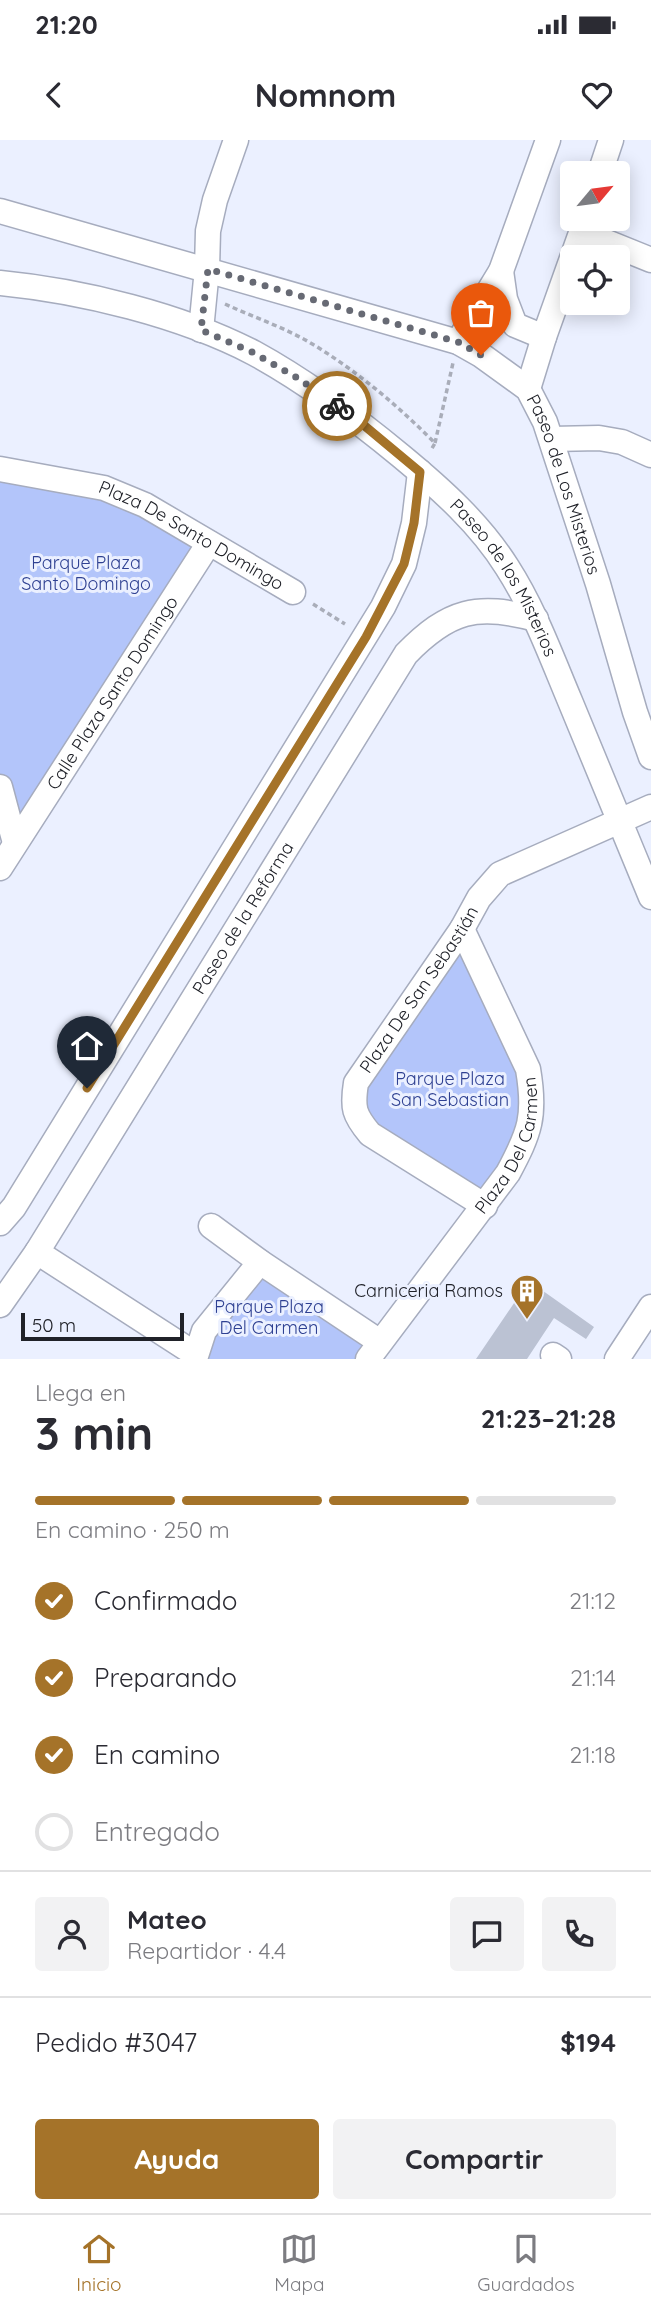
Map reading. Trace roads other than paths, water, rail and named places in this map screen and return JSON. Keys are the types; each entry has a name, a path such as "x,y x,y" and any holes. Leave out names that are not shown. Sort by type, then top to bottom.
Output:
{"street":[{"path":"201,330 208,269 208,231 215,200 236,140"},
{"path":"458,342 501,271 548,140"},
{"path":"604,161 611,140"},
{"name":"Paseo de Los Misterios","path":"0,211 458,342 492,362 528,389 552,439 651,757"},
{"path":"528,389 582,231"},
{"path":"595,231 651,260"},
{"path":"501,271 505,299 515,325 544,337"},
{"name":"Paseo de los Misterios","path":"0,283 52,288 131,308 201,330 252,352 299,379 360,422 471,519 507,567 536,619 651,897"},
{"path":"552,439 599,438 622,442 651,455"},
{"name":"Plaza De Santo Domingo","path":"0,469 104,488 145,505 293,592"},
{"path":"0,1223 21,1195 366,637 404,564 414,523 420,472"},
{"name":"Calle Plaza Santo Domingo","path":"0,868 209,542"},
{"name":"Paseo de la Reforma","path":"0,1305 37,1252 406,654 423,637 449,619 478,610 508,611 536,619"},
{"path":"0,787 15,843"},
{"name":"Plaza De San Sebastián","path":"485,1206 370,1134 358,1119 352,1104 356,1083 462,929 479,898 500,874 651,807"},
{"name":"Plaza Del Carmen","path":"211,1226 374,1350 508,1173 524,1144 532,1118 532,1094 527,1069 462,929"},
{"path":"37,1252 195,1357 204,1331 260,1262"},
{"path":"617,1359 651,1307"}],"place":[{"name":"Carniceria Ramos","path":"527,1321"}],"park label":[{"name":"Parque Plaza Santo Domingo","path":"86,573"},
{"name":"Parque Plaza San Sebastian","path":"450,1089"},
{"name":"Parque Plaza Del Carmen","path":"269,1317"}]}
